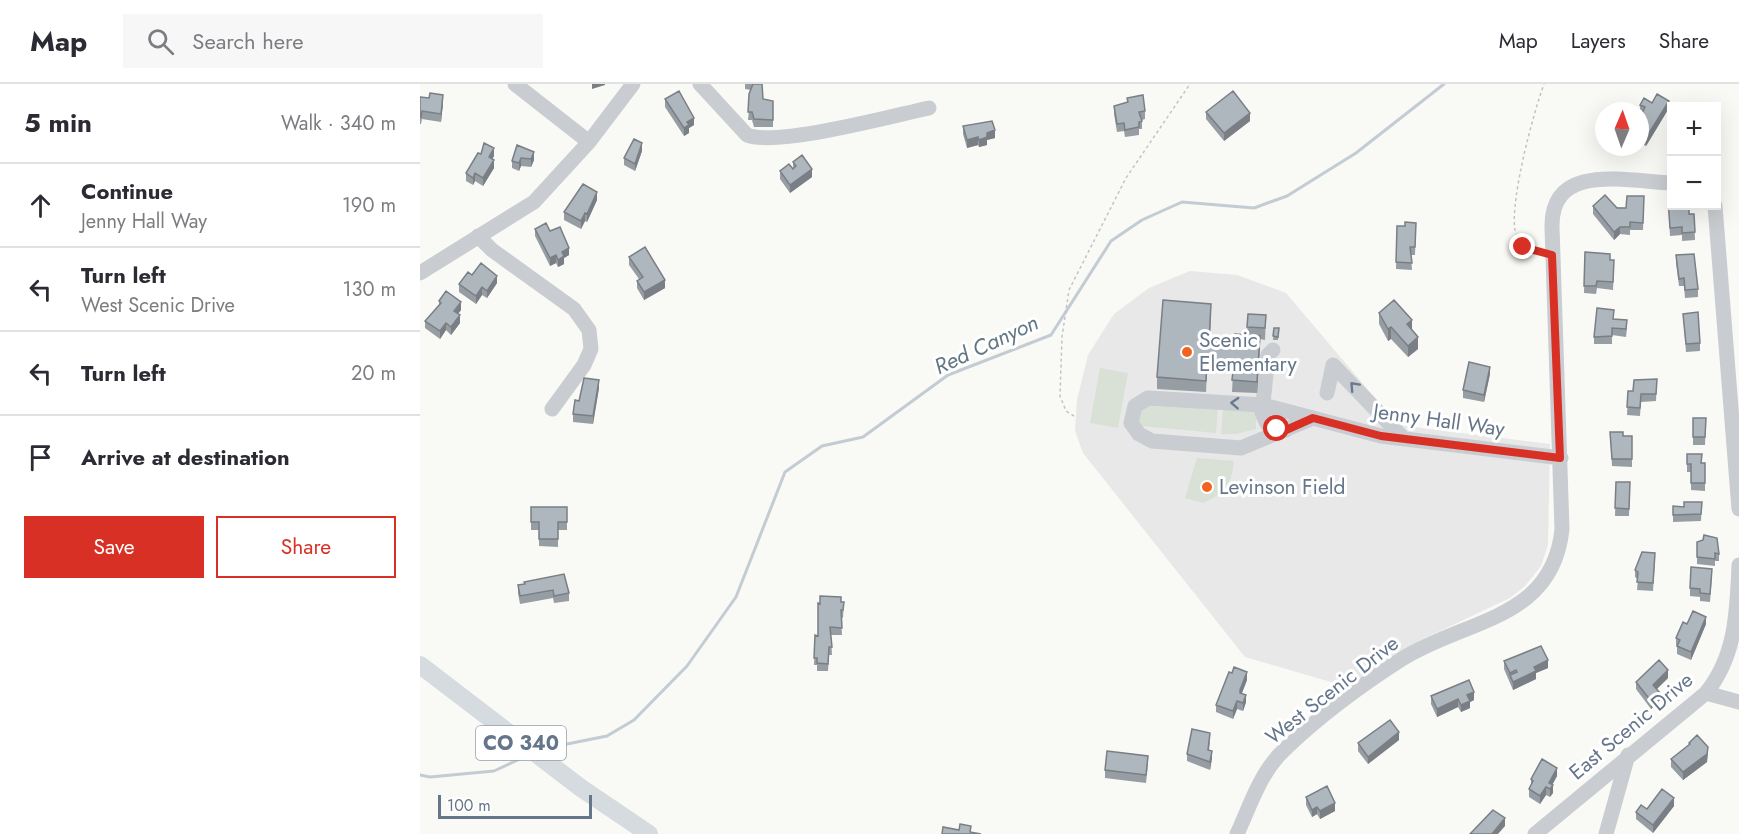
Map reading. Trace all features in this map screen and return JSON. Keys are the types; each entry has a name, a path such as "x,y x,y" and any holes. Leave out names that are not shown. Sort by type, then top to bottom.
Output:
{"main road":[{"name":"CO 340","path":"420,665 581,788 650,834"}],"street":[{"path":"515,84 589,142"},
{"path":"420,273 534,202 589,142 633,84"},
{"path":"700,84 747,135 757,139 810,133 929,108"},
{"name":"West Scenic Drive","path":"1237,834 1270,765 1314,725 1404,658 1513,608 1542,585 1555,562 1560,546 1560,458 1551,213 1553,204 1565,189 1593,180 1667,183"},
{"path":"1715,210 1739,509"},
{"path":"478,236 492,250 574,309 589,330 591,349 584,365 552,409"},
{"path":"1273,350 1268,355 1263,418 1267,423 1286,430"},
{"path":"1326,393 1333,365 1404,439"},
{"name":"Jenny Hall Way","path":"1313,418 1241,448 1152,441 1139,434 1131,423 1135,406 1148,398 1263,405 1313,418 1381,436 1560,458"},
{"name":"East Scenic Drive","path":"1535,834 1706,693 1727,662 1732,640 1739,565"},
{"path":"1706,693 1739,702"},
{"path":"1606,834 1628,755"}],"path":[{"path":"1074,416 1066,411 1060,396 1062,337 1069,290 1126,178 1190,84"},
{"path":"1544,84 1534,110 1523,166 1515,230 1523,247 1552,255"}],"shaded area":[{"path":"1190,271 1237,275 1286,293 1398,425 1550,444 1548,545 1541,566 1525,586 1510,598 1421,640 1348,687 1245,657 1083,453 1075,431 1077,400 1088,355 1114,314 1149,288"},
{"path":"1100,368 1128,373 1118,428 1090,423"},
{"path":"1147,403 1218,406 1216,433 1141,426 1137,416"},
{"path":"1223,408 1256,409 1256,429 1236,434 1221,434"},
{"name":"Levinson Field","path":"1197,458 1234,461 1226,487 1222,492 1203,503 1185,498"}],"building":[{"path":"753,84 762,84 763,99 773,101 773,120 754,119 752,112 748,112 749,94"},
{"path":"679,91 694,118 687,122 689,125 684,128 665,99"},
{"path":"1233,91 1250,113 1224,133 1206,112"},
{"path":"430,93 443,95 441,114 422,111 420,117 420,97 429,98"},
{"path":"1657,94 1669,101 1649,133 1649,102 1642,102 1644,98 1652,103"},
{"path":"1143,95 1145,111 1139,112 1142,121 1139,122 1139,127 1125,130 1124,123 1117,124 1114,106 1128,102 1127,98"},
{"path":"992,121 995,130 987,133 987,137 967,140 963,126"},
{"path":"634,139 642,143 635,164 624,158"},
{"path":"484,143 494,148 489,157 494,160 483,178 475,173 473,178 466,173 478,153 481,154"},
{"path":"517,145 534,152 531,159 521,158 519,163 512,161"},
{"path":"802,155 812,169 790,185 780,171 789,164 793,169 796,166 793,162"},
{"path":"583,184 597,192 587,214 585,213 581,221 564,212"},
{"path":"1605,195 1617,208 1626,208 1627,196 1644,196 1643,223 1630,222 1630,227 1620,227 1614,232 1593,206"},
{"path":"1669,210 1689,210 1689,214 1694,214 1695,232 1682,233 1682,227 1670,228"},
{"path":"1405,222 1416,223 1415,247 1410,247 1412,263 1396,262 1397,226 1405,226"},
{"path":"546,223 550,231 560,227 569,248 562,252 564,256 558,260 556,255 550,258 535,229"},
{"path":"645,247 665,280 644,292 637,281 643,277 629,257"},
{"path":"1585,252 1610,254 1610,260 1614,260 1613,282 1597,281 1596,286 1584,286"},
{"path":"1694,254 1698,289 1685,290 1684,278 1679,279 1676,255"},
{"path":"481,263 497,276 487,291 482,287 476,296 459,284 468,272 472,275"},
{"path":"446,291 461,302 454,311 460,315 451,327 446,323 440,331 425,321 441,303 439,301"},
{"name":"Scenic Elementary","path":"1163,300 1211,304 1209,341 1234,342 1235,334 1260,336 1257,382 1232,380 1234,362 1207,360 1206,381 1157,377"},
{"path":"1394,300 1412,320 1407,324 1418,337 1408,346 1391,327 1388,329 1379,313"},
{"path":"1597,308 1614,310 1613,319 1627,320 1626,329 1612,328 1612,336 1594,337"},
{"path":"1698,312 1700,343 1686,344 1683,314"},
{"path":"1248,314 1266,315 1265,328 1247,327"},
{"path":"1274,328 1279,328 1278,337 1273,336"},
{"path":"1469,362 1490,367 1484,395 1463,390"},
{"path":"584,378 599,380 593,416 573,414 575,400 579,401"},
{"path":"1657,379 1656,394 1641,394 1640,408 1627,407 1628,391 1633,391 1634,380"},
{"path":"1693,418 1706,418 1705,437 1693,437"},
{"path":"1610,432 1623,432 1623,436 1632,436 1632,459 1612,459"},
{"path":"1687,454 1702,454 1701,463 1705,463 1705,483 1691,483 1691,464 1687,464"},
{"path":"1616,482 1630,482 1629,509 1615,508"},
{"path":"1684,502 1702,502 1701,514 1673,515 1673,506 1684,507"},
{"path":"531,507 567,507 567,522 558,522 558,539 539,539 539,522 531,522"},
{"path":"1704,535 1717,538 1719,554 1715,553 1715,559 1697,557 1697,542 1703,540"},
{"path":"1642,552 1655,553 1653,583 1637,582 1638,572 1635,570"},
{"path":"1691,567 1712,569 1710,594 1700,593 1700,589 1690,588"},
{"path":"564,574 569,593 554,596 553,590 520,596 518,585 525,584 524,582"},
{"path":"820,596 841,597 841,602 844,602 843,610 841,610 842,628 830,627 832,647 829,647 828,664 817,663 817,658 814,658 815,635 818,636"},
{"path":"1693,611 1706,617 1691,652 1677,646 1680,640 1676,638 1683,622 1687,624"},
{"path":"1541,646 1548,660 1534,667 1536,671 1513,682 1510,675 1517,672 1516,670 1510,673 1504,661"},
{"path":"1659,660 1668,670 1653,685 1660,693 1651,701 1636,682"},
{"path":"1234,667 1247,672 1240,690 1240,693 1246,695 1243,703 1237,701 1233,711 1216,705 1229,672 1232,673"},
{"path":"1469,680 1474,692 1467,695 1470,701 1461,705 1458,699 1437,709 1431,696"},
{"path":"1390,720 1399,732 1368,757 1358,743"},
{"path":"1192,729 1210,733 1208,750 1212,751 1210,762 1187,754"},
{"path":"1697,735 1708,747 1707,754 1683,772 1671,759 1690,744"},
{"path":"1107,751 1148,756 1146,775 1105,770"},
{"path":"1542,759 1557,768 1549,783 1553,785 1550,789 1546,787 1540,796 1529,789 1533,781 1531,779"},
{"path":"1327,786 1335,803 1320,811 1317,807 1312,810 1306,797"},
{"path":"1662,789 1674,798 1653,825 1636,812 1641,805 1647,809"},
{"path":"1493,810 1505,818 1492,834 1470,834"},
{"path":"960,824 971,826 970,832 981,834 942,834 943,827 959,830"}],"waterway":[{"name":"Red Canyon","path":"547,748 607,736 634,720 687,666 736,597 785,472 822,446 863,437 948,375 1051,335 1111,241 1142,220 1182,202 1254,208 1287,196 1356,153 1444,84"},
{"name":"Red Canyon","path":"420,775 430,777 494,771 524,757"}],"place":[{"name":"Scenic Elementary","path":"1187,352"},
{"name":"Levinson Field","path":"1207,487"}],"route":[{"path":"1277,429 1286,430 1313,418 1381,436 1560,458 1552,255 1523,247"}]}
